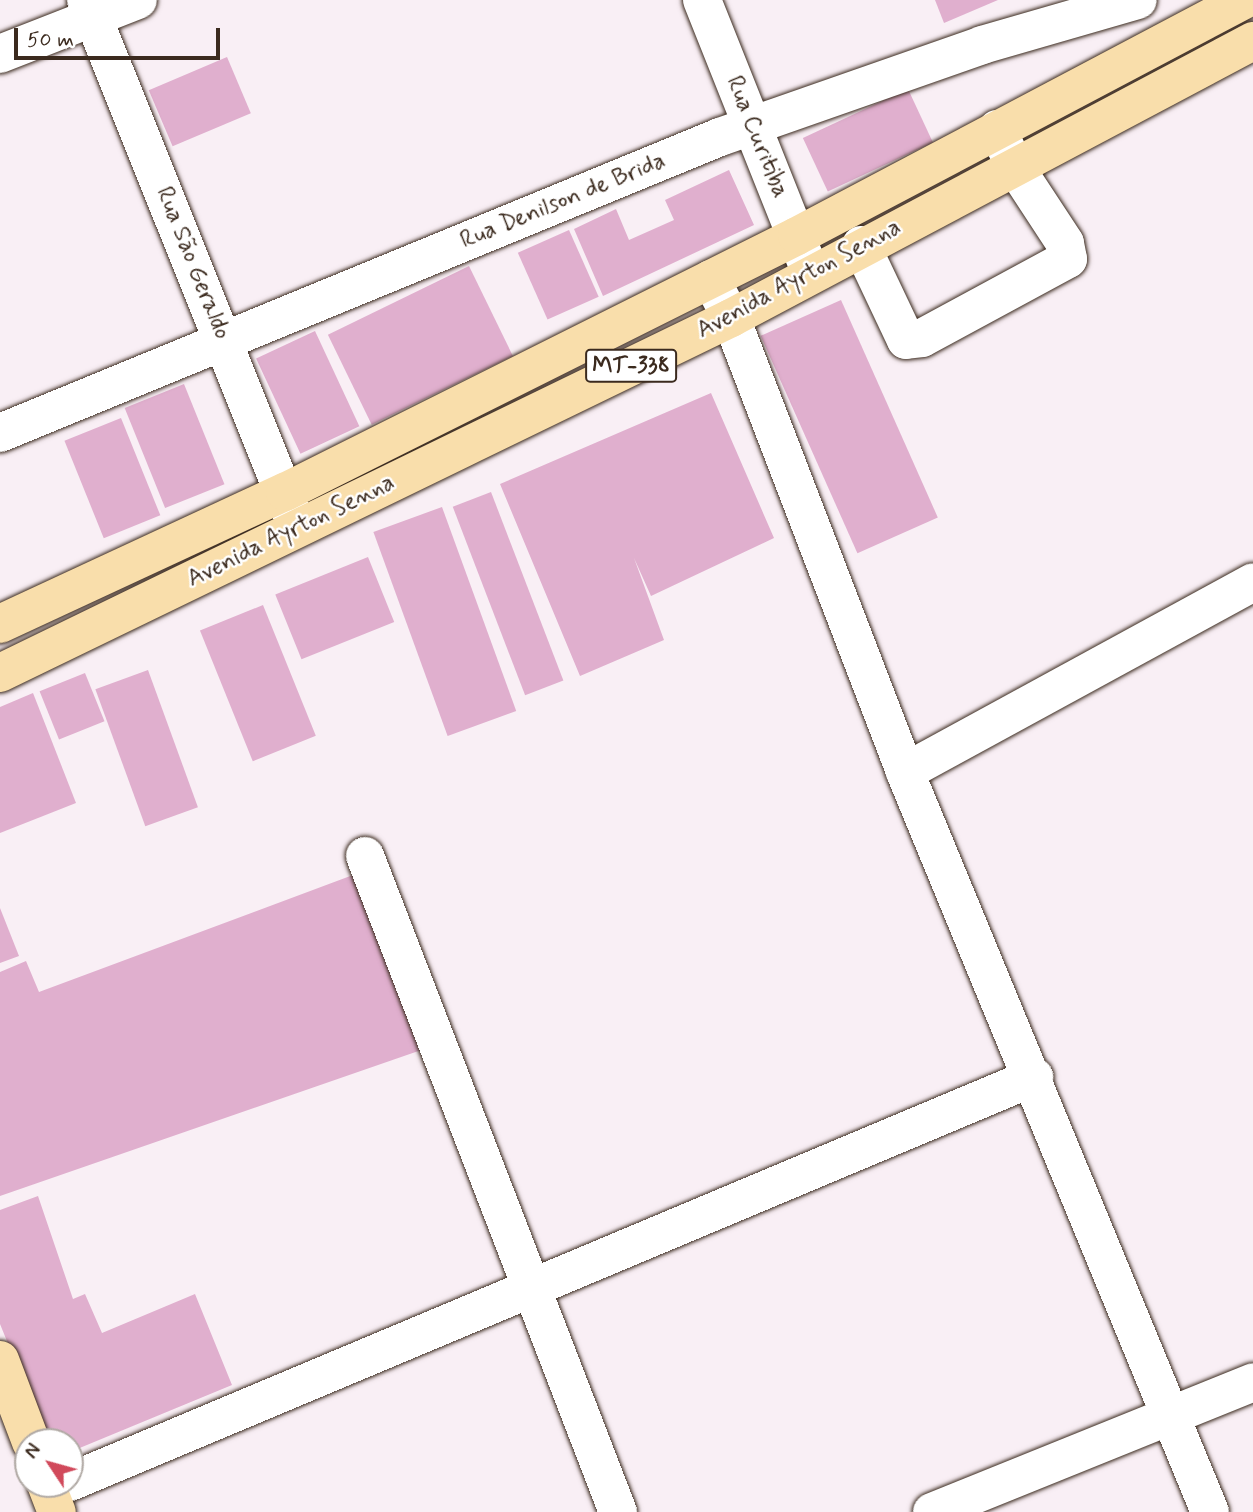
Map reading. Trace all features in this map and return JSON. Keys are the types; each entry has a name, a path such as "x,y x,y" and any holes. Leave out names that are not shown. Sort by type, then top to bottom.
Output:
{"main road":[{"name":"Avenida Ayrton Senna","path":"0,624 285,492 797,236 1244,0"},
{"name":"Avenida Ayrton Senna","path":"0,673 731,318 861,246 1253,41"},
{"path":"0,1360 26,1428"}],"street":[{"path":"0,54 90,9 138,0"},
{"name":"Rua Curitiba","path":"702,0 811,274"},
{"name":"Rua Denilson de Brida","path":"0,433 752,125 982,45 1138,0"},
{"name":"Rua São Geraldo","path":"90,9 225,340 297,528"},
{"path":"861,246 906,340 922,338 1068,259 1065,243 1015,167 997,129"},
{"path":"711,279 731,318 905,772 1034,1077 1210,1512"},
{"path":"905,772 1253,582"},
{"path":"365,856 618,1512"},
{"path":"84,1479 1034,1077"},
{"path":"932,1512 1253,1382"}],"building":[{"path":"935,0 998,0 944,23"},
{"path":"227,57 251,113 173,146 149,90"},
{"path":"908,89 933,142 828,191 803,138"},
{"path":"729,170 754,225 603,296 574,229 616,209 629,240 674,220 665,200"},
{"path":"569,230 599,297 548,319 518,253"},
{"path":"469,266 513,356 372,425 328,335"},
{"path":"841,300 938,517 857,553 761,336"},
{"path":"315,331 359,426 300,454 256,358"},
{"path":"184,384 224,484 165,508 125,408"},
{"path":"711,393 774,538 651,596 634,558 664,640 580,676 500,484"},
{"path":"121,418 160,515 104,538 64,441"},
{"path":"491,492 563,681 525,695 453,507"},
{"path":"442,507 516,711 448,736 373,532"},
{"path":"368,557 394,622 302,659 275,594"},
{"path":"263,605 316,736 253,761 200,630"},
{"path":"148,670 198,807 145,826 95,689"},
{"path":"85,673 104,721 59,740 40,691"},
{"path":"33,693 76,803 0,833 0,707"},
{"path":"361,872 430,1047 0,1196 0,972 26,961 39,992"},
{"path":"0,908 19,956 0,963"},
{"path":"38,1196 73,1299 85,1294 102,1333 195,1294 232,1385 84,1446 84,1428 42,1428 0,1324 0,1210"}]}
